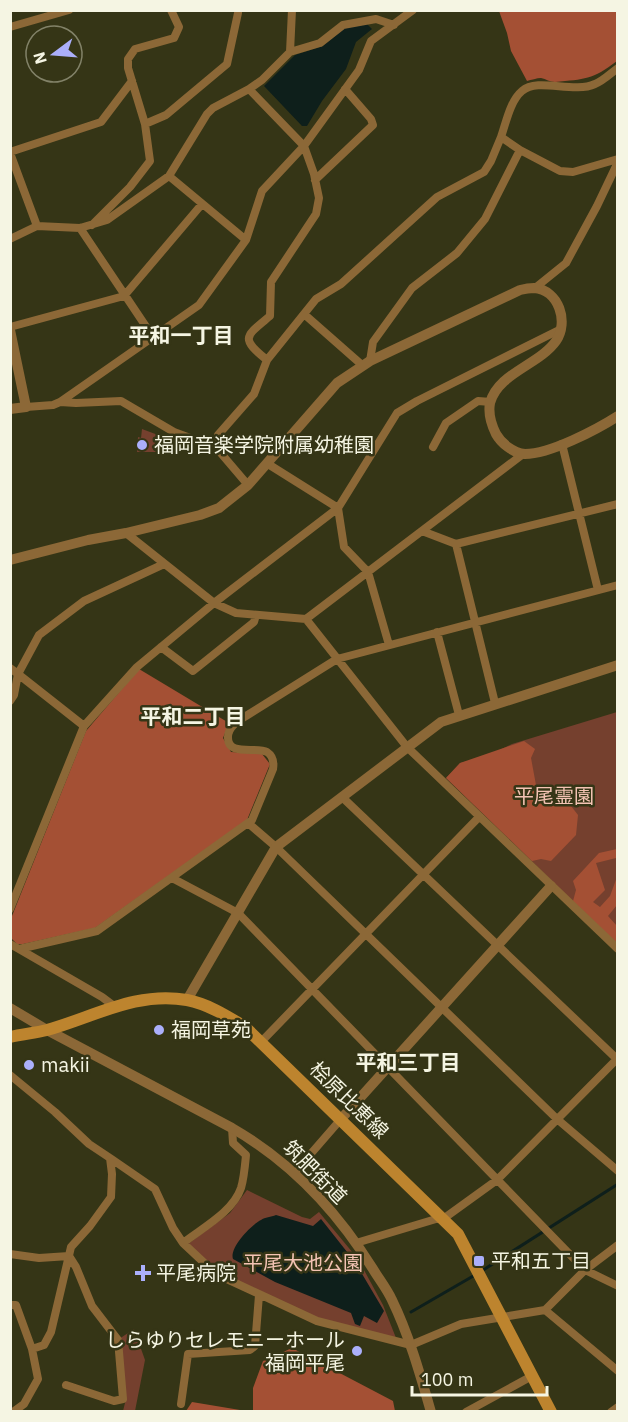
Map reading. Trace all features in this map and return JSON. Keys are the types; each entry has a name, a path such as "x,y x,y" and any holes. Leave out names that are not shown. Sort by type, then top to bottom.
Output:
{"main road":[{"name":"桧原比恵線","path":"10,1037 47,1030 114,1006 151,998 187,1000 218,1010 245,1027 458,1234 551,1412"}],"street":[{"path":"10,27 69,10"},
{"path":"92,225 130,187 150,161 145,124 128,68 128,59 135,50 174,38 179,27 171,10"},
{"path":"290,52 292,10"},
{"path":"10,409 52,405 60,402 199,305 246,240 262,190 304,146 359,70 371,41 412,10"},
{"path":"145,124 166,115 227,64 238,13"},
{"path":"10,239 37,226 80,228 107,220 169,176 213,108 262,80 290,52 320,43 343,25 376,19 394,25"},
{"path":"248,485 219,451 218,435 254,394 267,360 316,299 341,284 437,197 484,172 501,137 514,100 522,90 534,85 569,89 594,85 618,68"},
{"path":"37,226 10,153 101,122 132,81"},
{"path":"249,89 304,146 319,198 316,214 271,282 270,316 250,333 248,340 251,348 267,360"},
{"path":"315,180 373,125 371,119 345,89"},
{"path":"501,137 560,171 573,172 618,160"},
{"path":"366,363 374,342 412,288 457,253 485,219 520,150"},
{"path":"10,560 200,515 219,508 248,485 268,464 338,383 366,363 520,290 535,288 566,263 597,206 618,160"},
{"path":"169,176 246,240"},
{"path":"26,408 10,328 124,296 202,204"},
{"path":"80,228 153,337"},
{"path":"535,288 556,301 561,312 561,329 556,341 501,384 490,402 491,425 500,440 514,451 523,454 536,453 600,428 618,416"},
{"path":"304,314 366,363"},
{"path":"10,909 84,726 137,667 214,603 338,508 397,413 561,329"},
{"path":"60,402 121,401 174,432 204,443 218,443"},
{"path":"433,447 446,423 478,401 490,402"},
{"path":"562,444 598,590"},
{"path":"126,533 214,603 236,614 306,619 523,454"},
{"path":"268,464 338,508 344,547 368,572 389,645"},
{"path":"422,531 456,544 618,504"},
{"path":"456,544 495,704"},
{"path":"10,701 14,695 18,674 39,635 84,601 164,564"},
{"path":"19,949 97,932 252,820 273,769 272,757 263,751 240,750 231,747 227,739 228,732 233,725 246,716 337,659 618,585"},
{"path":"160,647 193,671 254,622 256,615"},
{"path":"306,619 407,747 618,949"},
{"path":"437,632 459,715"},
{"path":"187,1000 276,847 441,722 618,665"},
{"path":"10,668 84,726"},
{"path":"342,797 617,1059 497,1180 443,1219 356,1242"},
{"path":"261,1042 479,817"},
{"path":"248,823 276,847 557,1119 618,1171"},
{"path":"172,878 238,913 585,1270 618,1286"},
{"path":"295,1172 551,886"},
{"path":"10,944 114,1006"},
{"name":"筑肥街道","path":"10,1008 232,1128 256,1142 295,1172 356,1242 391,1298 411,1345 432,1412"},
{"path":"10,1075 89,1144 154,1189 183,1244 216,1274 317,1321 411,1345 461,1324 545,1310 585,1270 618,1245"},
{"path":"183,1244 228,1208 241,1188 246,1155 233,1143 232,1128"},
{"path":"32,1349 44,1345 51,1332 71,1246 90,1226 111,1197 110,1158"},
{"path":"10,1254 39,1258 69,1256"},
{"path":"66,1385 114,1401 123,1399 118,1340 92,1306 69,1256"},
{"path":"180,1404 188,1354 250,1350 255,1346 259,1295"},
{"path":"10,1305 16,1305 32,1349 38,1379 24,1404 13,1412"},
{"path":"545,1310 618,1371"},
{"path":"466,1412 532,1376"},
{"path":"611,1412 618,1407"}],"green space":[{"path":"499,11 617,11 617,61 601,72 581,79 551,82 541,78 527,81 511,51"},
{"path":"142,429 158,435 156,452 137,452 138,437 141,438"},
{"path":"139,669 229,723 223,738 231,752 262,754 270,764 247,820 95,928 17,944 11,938 10,921 86,731"},
{"name":"平尾霊園","path":"617,712 617,944 446,778 460,763 487,756 512,744"},
{"path":"524,741 535,749 531,758 536,785 571,806 578,815 576,835 551,861 541,859 532,861 446,778 460,763"},
{"path":"617,849 616,858 596,863 605,890 593,902 600,907 610,896 617,877 617,905 608,916 617,926 617,944 573,901 576,890 573,881 599,853"},
{"name":"平尾大池公園","path":"247,1190 302,1217 310,1219 319,1212 358,1259 383,1305 396,1338 315,1317 246,1286 206,1261 188,1244 230,1213"},
{"path":"134,1329 145,1360 135,1411 123,1411 126,1399 119,1339"},
{"path":"292,1348 393,1401 395,1411 253,1411 253,1388 263,1361"},
{"path":"192,1402 240,1410 243,1411 186,1411"}],"water":[{"path":"367,24 372,29 356,42 346,69 307,126 302,126 264,86 295,55 323,46 346,27"},
{"path":"276,1215 313,1226 321,1219 355,1262 384,1311 377,1323 364,1316 360,1326 355,1324 351,1313 275,1282 233,1259 237,1243 247,1232 263,1219"}],"waterway":[{"path":"480,1272 618,1184"},
{"path":"411,1312 475,1275"}],"place":[{"name":"福岡音楽学院附属幼稚園","path":"142,445"},
{"name":"福岡草苑","path":"159,1030"},
{"name":"makii","path":"29,1065"},
{"name":"平和五丁目","path":"479,1261"},
{"name":"平尾病院","path":"143,1273"},
{"name":"しらゆりセレモニーホール 福岡平尾","path":"357,1351"}],"district":[{"name":"平和一丁目","path":"181,336"},
{"name":"平和二丁目","path":"193,717"},
{"name":"平和三丁目","path":"408,1063"}]}
